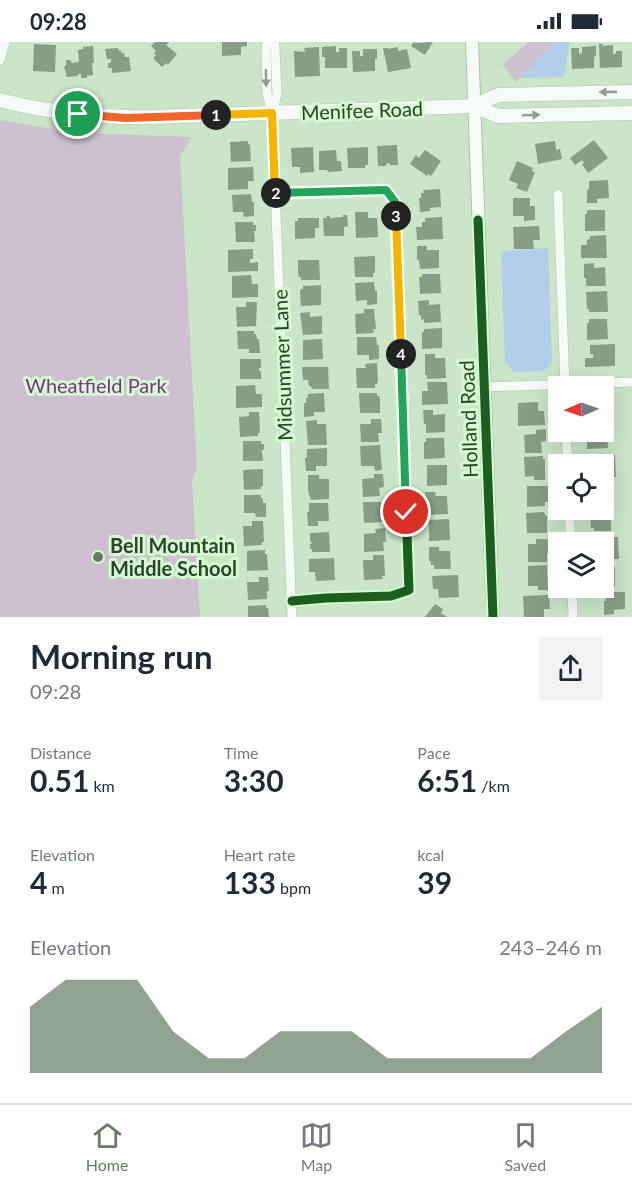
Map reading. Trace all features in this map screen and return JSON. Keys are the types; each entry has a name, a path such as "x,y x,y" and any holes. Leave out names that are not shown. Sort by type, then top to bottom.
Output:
{"main road":[{"name":"Holland Road","path":"472,42 493,617"},
{"name":"Menifee Road","path":"0,100 39,109 125,118 474,106 498,95 632,92"},
{"name":"Menifee Road","path":"474,106 498,116 632,113"}],"street":[{"path":"0,60 5,42"},
{"path":"267,42 267,93 272,113"},
{"path":"272,113 277,94 274,42"},
{"name":"Midsummer Lane","path":"272,113 292,617"},
{"path":"275,194 386,190 395,202 409,590 391,596 291,601"},
{"path":"558,194 565,376"},
{"path":"614,383 632,382"},
{"path":"484,387 548,386"},
{"path":"572,598 573,617"}],"green space":[{"path":"528,42 554,42 516,82 503,65"},
{"name":"Wheatfield Park","path":"0,120 85,133 192,137 180,156 197,469 192,479 200,617 0,617"}],"water":[{"path":"554,42 570,42 564,77 519,78"},
{"path":"548,248 552,363 544,371 514,372 505,362 501,254 505,251"}],"building":[{"path":"155,42 169,42 166,45 177,54 168,65 166,63 162,67 153,58 156,51 151,46"},
{"path":"222,42 247,42 247,46 241,47 241,55 222,56"},
{"path":"414,42 433,42 425,55 411,46"},
{"path":"34,44 56,45 55,72 33,71"},
{"path":"599,44 613,45 613,54 616,54 616,51 622,51 622,67 600,68"},
{"path":"93,46 93,75 87,78 81,78 81,74 67,77 64,66 66,66 66,60 72,63 78,62 78,50"},
{"path":"336,46 336,52 339,52 339,48 347,48 347,68 325,68 322,47"},
{"path":"596,46 594,68 572,69 571,48 579,48 579,54 582,53 582,47"},
{"path":"319,47 320,76 295,77 294,51 305,52 304,48"},
{"path":"398,47 398,51 407,49 411,68 388,72 383,48"},
{"path":"118,48 125,57 129,57 131,71 112,73 112,68 108,68 111,59 107,59 105,49"},
{"path":"363,49 377,49 375,71 353,72 352,51 360,51 360,56 363,56"},
{"path":"594,140 608,158 588,173 582,160 575,165 570,158"},
{"path":"248,141 251,161 231,162 230,142"},
{"path":"555,141 556,150 560,149 562,159 538,164 535,144"},
{"path":"397,145 398,165 390,165 390,163 386,166 378,166 377,146"},
{"path":"313,147 314,172 300,173 300,167 292,167 291,148"},
{"path":"368,147 368,165 365,165 365,168 348,168 347,148"},
{"path":"336,150 337,161 341,161 342,171 319,170 319,151"},
{"path":"425,150 441,161 431,176 428,174 427,176 410,164 416,155 419,158"},
{"path":"517,161 533,168 532,171 535,172 527,192 516,188 518,184 509,180"},
{"path":"253,167 254,181 248,181 248,189 228,190 228,168"},
{"path":"608,180 609,198 597,199 597,203 587,203 589,181"},
{"path":"440,189 441,207 420,212 419,198 421,198 421,193 424,193 423,190"},
{"path":"251,194 252,202 254,202 254,216 244,217 243,212 233,212 232,195"},
{"path":"513,198 530,198 530,206 535,206 535,220 524,221 524,216 513,216"},
{"path":"587,210 605,210 605,231 585,231"},
{"path":"355,212 368,212 368,218 377,218 378,237 356,238"},
{"path":"347,215 348,226 344,227 344,236 324,236 323,218 327,218 326,216 343,217"},
{"path":"442,217 443,239 417,240 416,227 422,227 425,218"},
{"path":"298,218 319,218 319,228 315,228 315,238 295,239 295,221 298,221"},
{"path":"235,222 253,222 253,225 256,225 255,242 236,242"},
{"path":"539,226 540,240 533,240 534,249 514,249 513,227"},
{"path":"606,235 607,258 581,258 581,245 587,245 590,236"},
{"path":"417,246 427,246 427,250 439,250 439,268 420,269 419,260 417,260"},
{"path":"253,249 253,259 250,259 250,263 258,262 258,271 228,272 228,250"},
{"path":"375,256 373,277 355,277 354,257"},
{"path":"298,260 319,260 320,280 301,280 298,273"},
{"path":"594,263 594,268 605,267 606,286 586,286 584,264"},
{"path":"422,274 440,274 441,293 420,294 419,277 422,277"},
{"path":"251,275 252,284 258,284 258,297 232,298 232,276"},
{"path":"374,282 377,304 367,305 367,300 356,301 355,283"},
{"path":"321,285 321,305 301,306 300,292 303,286"},
{"path":"607,291 608,312 589,312 586,292"},
{"path":"429,300 429,305 440,304 441,322 424,323 424,319 421,320 418,301"},
{"path":"246,302 257,302 256,326 237,327 236,307 246,307"},
{"path":"364,309 374,309 376,329 373,329 374,333 356,334 355,314 364,313"},
{"path":"310,312 310,317 322,316 322,334 303,335 300,313"},
{"path":"589,319 607,319 608,339 587,340"},
{"path":"442,328 442,348 422,349 424,329"},
{"path":"237,331 254,331 259,339 260,353 249,353 249,349 238,349"},
{"path":"357,337 376,337 377,345 379,345 379,359 369,360 369,355 357,355"},
{"path":"322,339 323,359 303,360 303,340"},
{"path":"615,344 615,366 585,367 585,358 593,358 593,354 590,354 590,345"},
{"path":"425,354 435,354 435,358 445,358 446,378 427,379"},
{"path":"240,359 261,359 259,371 261,371 261,379 240,379"},
{"path":"377,363 378,380 375,388 357,388 356,368 366,368 365,364"},
{"path":"302,367 328,367 329,389 312,389 308,380 303,380"},
{"path":"427,382 447,382 448,404 422,405 422,391 428,391"},
{"path":"255,385 256,394 262,394 262,407 236,408 236,386"},
{"path":"324,393 325,412 314,412 314,416 304,417 304,403 306,403 308,394"},
{"path":"359,393 377,393 380,399 380,413 360,413"},
{"path":"538,402 538,411 544,411 545,425 518,426 518,403"},
{"path":"423,410 433,410 433,415 445,414 445,432 426,433"},
{"path":"249,412 259,412 260,433 258,436 240,437 239,417 249,416"},
{"path":"371,419 381,419 382,433 378,433 379,442 361,442 360,424 371,424"},
{"path":"317,420 317,424 326,424 327,445 308,445 306,421"},
{"path":"546,429 546,441 541,442 542,453 525,453 524,435 536,434 536,430"},
{"path":"426,438 444,438 445,458 424,459"},
{"path":"243,441 261,441 261,444 264,444 263,461 243,461"},
{"path":"587,442 608,442 608,448 587,449"},
{"path":"380,445 382,470 375,471 374,466 361,466 360,446"},
{"path":"327,448 327,466 316,466 316,471 306,471 307,449"},
{"path":"614,455 615,455 616,477 614,477"},
{"path":"543,456 545,480 534,480 534,476 525,477 524,457"},
{"path":"427,465 447,465 447,485 427,486"},
{"path":"263,469 261,489 244,490 243,470"},
{"path":"374,474 383,474 384,487 379,488 380,496 363,497 362,479 374,478"},
{"path":"308,475 319,475 319,479 329,479 329,499 311,500 308,491"},
{"path":"527,486 548,486 548,502 545,502 545,506 527,507"},
{"path":"425,492 435,492 436,496 447,496 448,514 428,515"},
{"path":"244,495 261,495 263,503 266,503 266,517 256,517 255,513 244,513"},
{"path":"363,502 381,502 384,522 364,523"},
{"path":"309,503 328,503 329,521 318,521 318,526 308,526"},
{"path":"544,512 547,516 547,533 527,533 526,513"},
{"path":"449,519 450,540 429,541 429,520"},
{"path":"591,520 611,520 611,531 594,531 594,528 591,528"},
{"path":"252,521 263,521 264,542 262,545 244,546 243,526 252,526"},
{"path":"385,528 384,551 364,552 364,534 376,533 375,529"},
{"path":"329,532 330,552 312,552 310,533"},
{"path":"614,537 618,537 619,559 614,559"},
{"path":"536,539 548,539 547,562 528,562 528,544 536,544"},
{"path":"429,547 439,547 439,551 450,551 451,569 434,569 434,565 431,565 429,561"},
{"path":"265,550 268,570 247,571 247,551"},
{"path":"373,555 384,555 385,576 382,576 383,579 364,580 363,560 373,560"},
{"path":"334,558 335,580 316,581 315,572 309,572 309,559"},
{"path":"547,565 548,590 538,590 538,586 528,586 528,566"},
{"path":"458,575 459,597 439,598 438,589 433,589 432,576"},
{"path":"259,577 268,577 267,599 248,600 247,582 259,582"},
{"path":"614,592 625,592 625,609 614,610 614,614 604,615 604,601 606,598 614,598"},
{"path":"548,595 550,609 544,609 544,617 524,617 523,596"},
{"path":"435,604 443,609 441,613 447,617 425,617"},
{"path":"266,605 269,617 248,617 248,606"}],"cycle path":[{"path":"275,194 385,190 395,202 409,590 391,596 292,601"},
{"path":"478,220 493,617"}],"place":[{"name":"Bell Mountain Middle School","path":"98,557"}],"route":[{"path":"78,114 125,118 272,113 275,194 386,190 395,202 406,512"}]}
